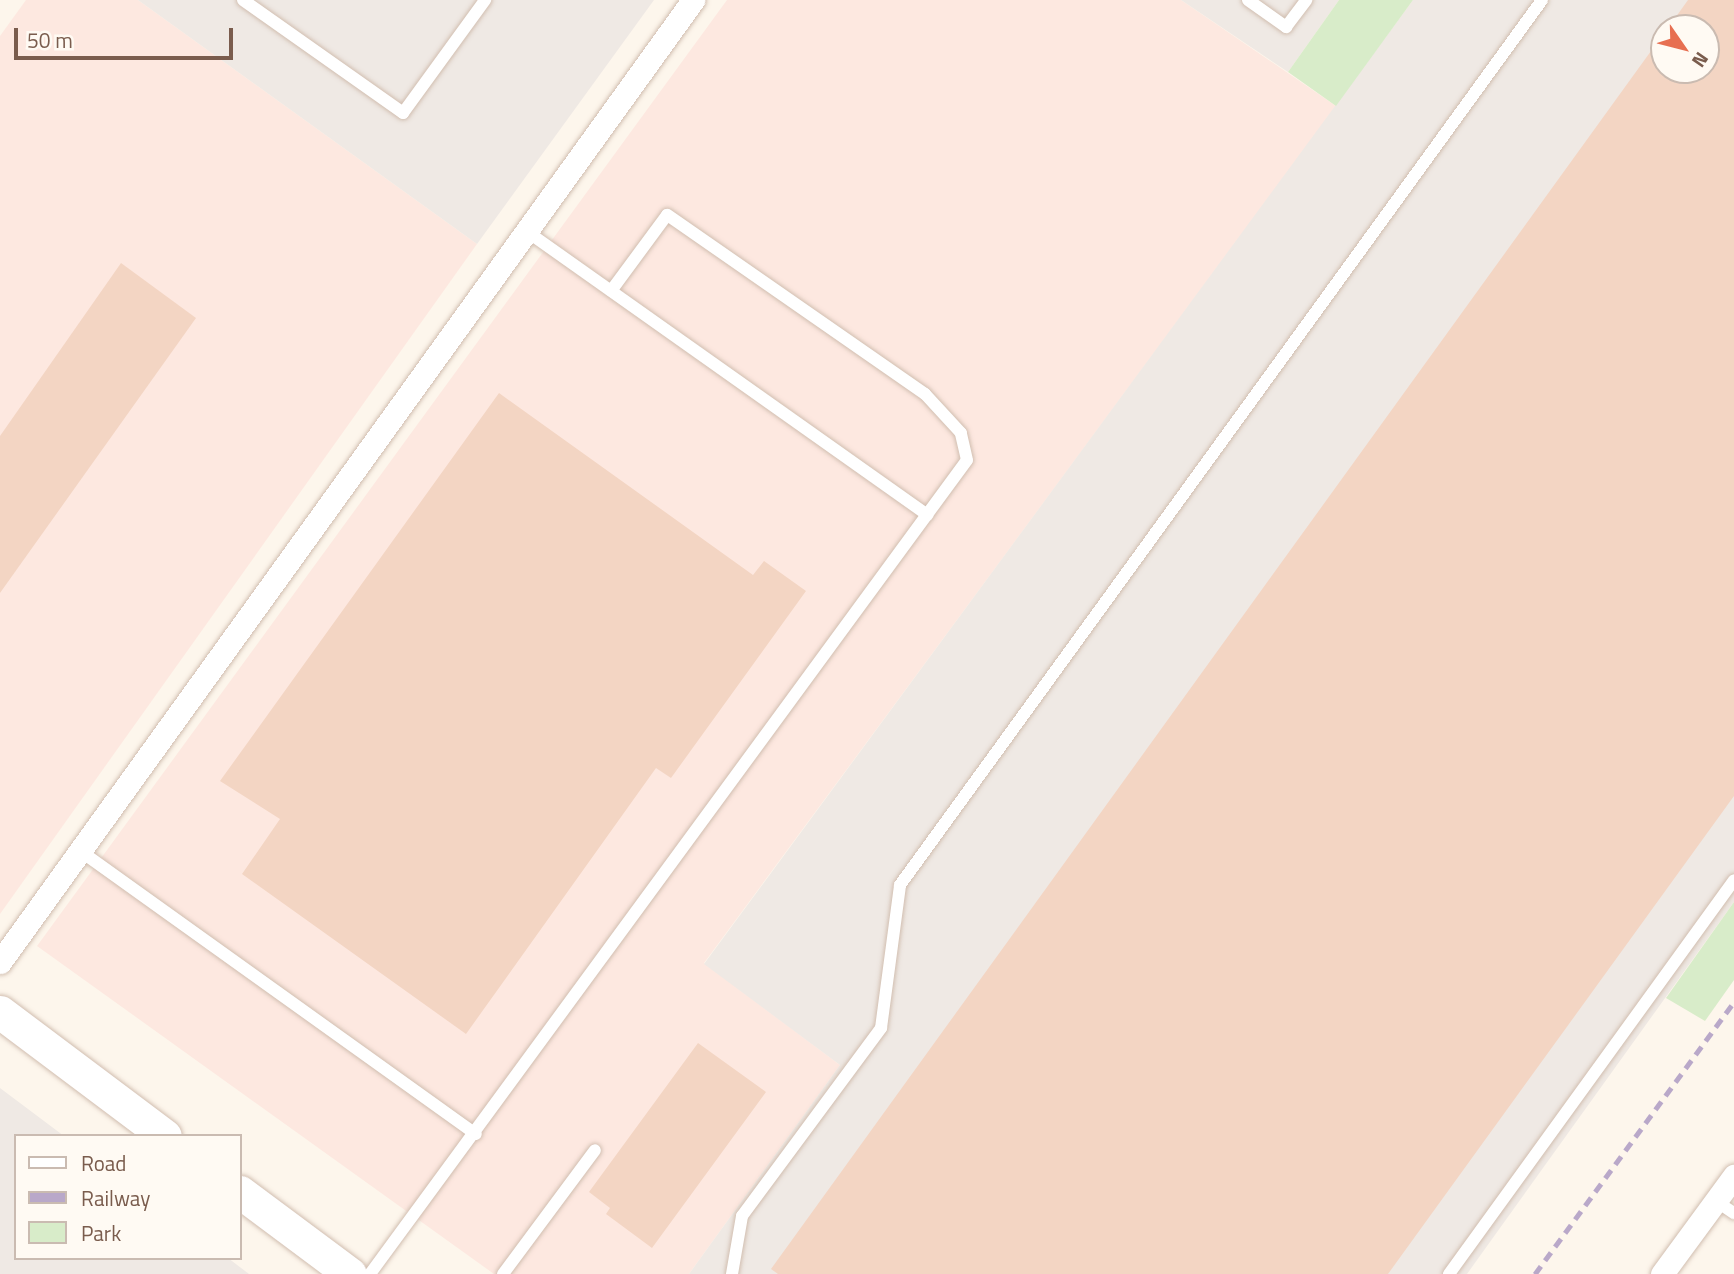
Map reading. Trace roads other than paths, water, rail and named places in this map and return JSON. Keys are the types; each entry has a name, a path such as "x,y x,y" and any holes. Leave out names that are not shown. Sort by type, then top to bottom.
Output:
{"main road":[{"path":"0,1012 162,1134"},
{"path":"242,1193 350,1274"}],"street":[{"path":"0,962 693,0"},
{"path":"1662,1274 1725,1207 1734,1176"}],"lane":[{"path":"243,0 403,113 485,0"},
{"path":"1248,0 1286,27 1306,0"},
{"path":"732,1274 742,1216 881,1028 900,885 1542,0"},
{"path":"370,1274 476,1134 967,460 961,433 925,394 667,215 611,290"},
{"path":"526,230 927,515"},
{"path":"79,850 476,1134"},
{"path":"1449,1274 1734,880"},
{"path":"503,1274 595,1150"}],"railway":[{"path":"1535,1274 1734,1002"}]}
